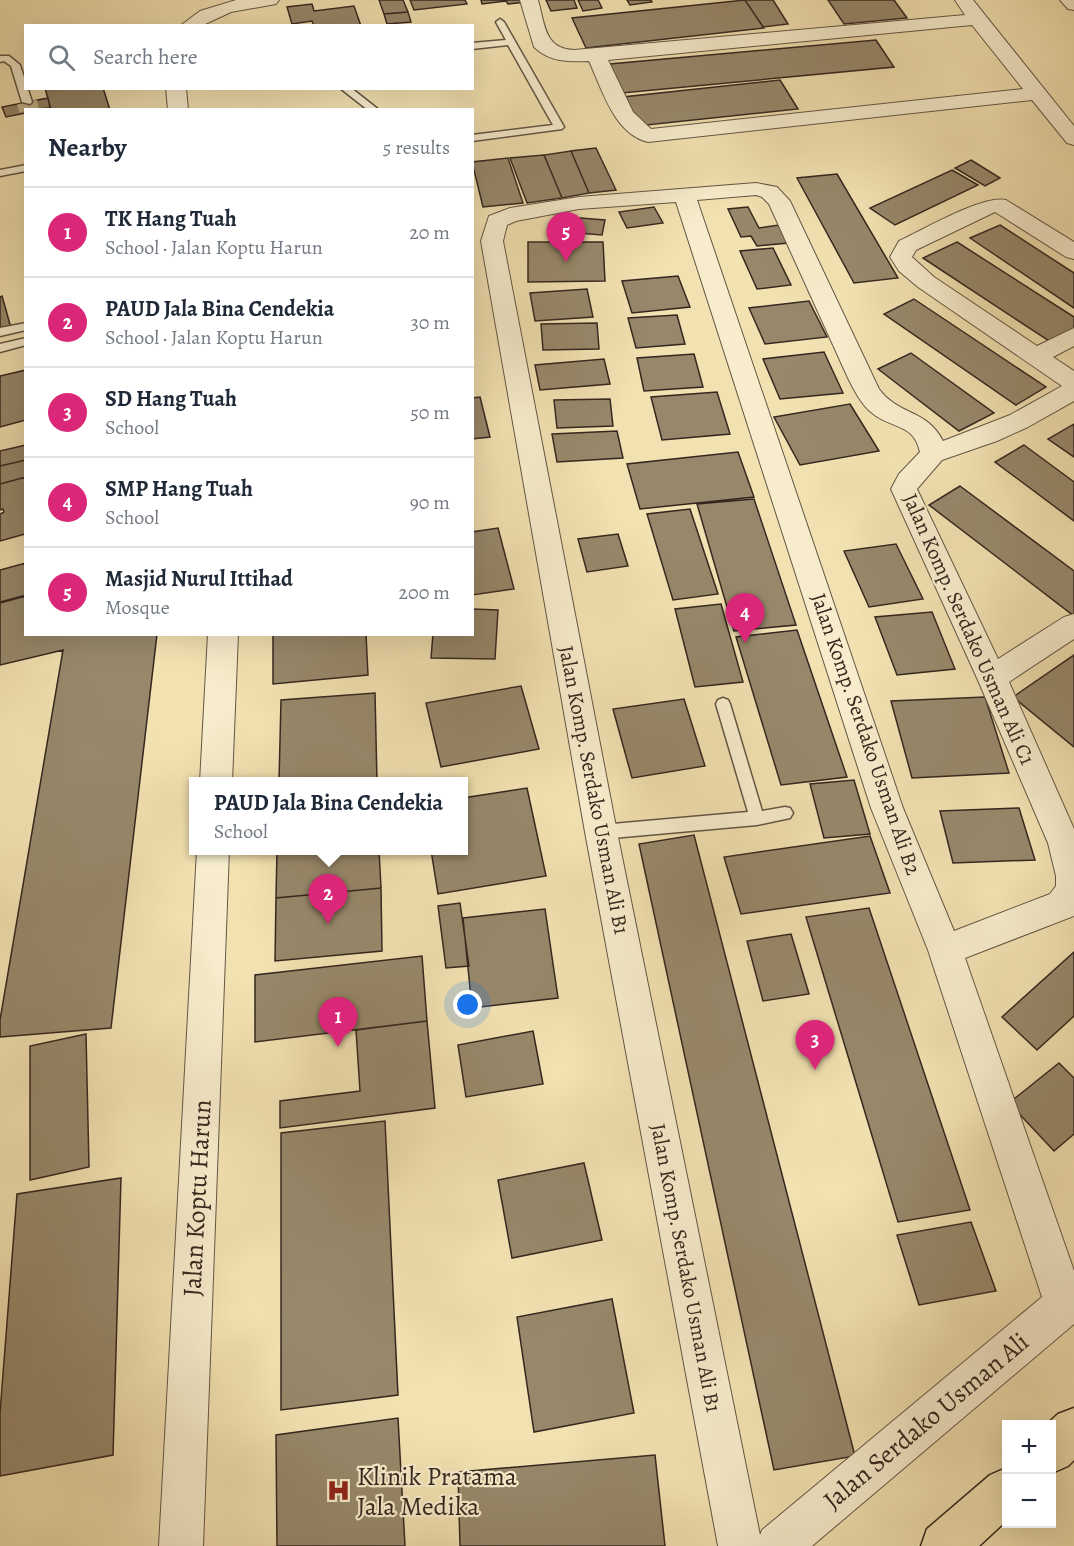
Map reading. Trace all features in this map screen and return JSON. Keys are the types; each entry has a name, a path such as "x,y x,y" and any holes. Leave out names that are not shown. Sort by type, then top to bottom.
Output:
{"highway":[{"path":"1056,1446 1074,1430"},
{"path":"944,1546 1002,1495"}],"street":[{"path":"192,24 206,15 242,4 270,0"},
{"path":"529,0 541,43 546,49 561,55 596,55 978,19"},
{"path":"964,0 1074,139"},
{"path":"1069,0 1074,5"},
{"path":"596,55 630,125 648,136 1037,93"},
{"path":"177,90 178,108"},
{"path":"685,197 756,189 763,189 775,196 868,393 885,411 917,423 932,440 933,454 1009,426 1074,390"},
{"name":"Jalan Komp. Serdako Usman Ali B1","path":"685,197 579,203 510,215 497,221 492,241 601,832 740,1546"},
{"name":"Jalan Komp. Serdako Usman Ali B2","path":"685,197 887,808 945,950 1070,1300"},
{"path":"1074,252 998,205 988,207 907,246 901,257 907,266 926,282 1074,383"},
{"path":"1037,356 1074,336"},
{"name":"Jalan Komp. Serdako Usman Ali C1","path":"933,454 919,471 906,480 904,489 992,678 1065,843 1073,876 1072,889 1062,905 945,950"},
{"path":"992,678 1074,625"},
{"path":"216,777 223,636"},
{"name":"Jalan Koptu Harun","path":"181,1546 213,855"},
{"name":"Jalan Serdako Usman Ali","path":"778,1546 1070,1300"}],"lane":[{"path":"474,138 559,127 500,22"},
{"path":"474,46 511,42"},
{"path":"0,59 6,58 15,65 27,102"},
{"path":"347,90 372,108"},
{"path":"0,173 24,168"},
{"path":"0,332 24,326"},
{"path":"0,348 24,342"},
{"path":"723,704 757,818"},
{"path":"601,832 757,818 785,813"}],"building":[{"path":"379,0 403,0 408,12 384,14"},
{"path":"410,0 465,0 467,4 414,10"},
{"path":"481,0 525,0 526,2 508,4 506,1 482,4"},
{"path":"546,0 574,0 577,8 551,11"},
{"path":"578,0 598,0 602,8 583,11"},
{"path":"627,0 651,0 652,2 630,5"},
{"path":"745,0 764,28 586,48 572,18"},
{"path":"745,0 773,0 788,24 763,27"},
{"path":"828,0 894,0 907,18 844,24"},
{"path":"312,4 314,11 354,6 360,24 313,24 312,21 292,24 287,7"},
{"path":"408,12 411,22 387,24 384,14"},
{"path":"876,40 894,67 622,93 610,64"},
{"path":"780,80 798,109 637,126 623,97"},
{"path":"46,90 104,90 109,108 50,108"},
{"path":"48,98 50,108 24,108 24,113 6,117 2,107"},
{"path":"596,148 616,190 589,193 571,151"},
{"path":"571,151 589,193 562,198 544,155"},
{"path":"544,155 562,198 527,203 510,158"},
{"path":"508,158 523,203 483,207 474,162"},
{"path":"971,160 1000,178 985,186 955,168"},
{"path":"952,170 978,185 895,225 870,208"},
{"path":"837,174 898,278 854,283 797,178"},
{"path":"654,207 663,223 627,228 619,212"},
{"path":"748,207 759,228 779,225 788,243 757,246 751,236 741,237 728,209"},
{"path":"555,216 605,220 602,235 553,231"},
{"path":"1000,225 1074,273 1074,308 970,238"},
{"path":"528,242 603,242 605,281 528,282"},
{"path":"957,242 1074,317 1074,328 1049,341 923,258"},
{"path":"773,248 791,285 757,289 740,251"},
{"path":"678,276 690,307 632,313 622,281"},
{"path":"587,289 593,317 535,321 530,293"},
{"path":"2,296 11,328 0,330 0,297"},
{"path":"914,299 1046,387 1016,405 884,314"},
{"path":"809,301 827,337 765,344 749,308"},
{"path":"677,315 685,344 636,348 628,318"},
{"path":"597,323 599,349 543,350 541,324"},
{"path":"824,352 843,393 780,399 763,359"},
{"path":"911,353 994,413 959,431 878,369"},
{"path":"694,354 703,387 644,391 637,358"},
{"path":"604,359 610,384 540,390 535,365"},
{"path":"24,370 24,421 0,427 0,376"},
{"path":"717,392 730,434 662,440 651,397"},
{"path":"480,397 490,437 474,439 474,398"},
{"path":"610,399 613,426 557,428 554,400"},
{"path":"850,404 879,451 800,465 774,417"},
{"path":"1074,424 1074,457 1048,439"},
{"path":"617,431 623,458 557,462 552,434"},
{"path":"24,445 24,460 0,466 0,451"},
{"path":"1024,445 1074,482 1074,521 995,462"},
{"path":"738,452 754,497 640,509 627,464"},
{"path":"24,460 24,478 0,484 0,466"},
{"path":"24,478 24,534 0,541 0,514 4,512 3,509 0,510 0,484"},
{"path":"960,486 1074,571 1074,616 929,505"},
{"path":"754,499 796,625 734,631 697,504"},
{"path":"690,509 718,594 673,600 647,514"},
{"path":"498,528 514,589 474,595 474,532"},
{"path":"618,534 628,566 587,572 578,539"},
{"path":"896,544 923,599 869,607 844,551"},
{"path":"24,564 24,596 0,602 0,570"},
{"path":"24,597 24,636 157,636 111,1028 0,1037 0,1020 63,650 0,665 0,603"},
{"path":"721,604 743,682 695,687 675,609"},
{"path":"474,609 498,610 495,659 431,658 433,636 474,636"},
{"path":"932,612 955,669 897,675 875,617"},
{"path":"797,630 847,777 781,785 736,637"},
{"path":"273,636 366,636 368,675 273,684"},
{"path":"1074,655 1074,747 1013,697"},
{"path":"521,686 539,749 441,767 426,703"},
{"path":"375,693 377,777 279,777 281,700"},
{"path":"985,697 1009,773 912,778 891,701"},
{"path":"684,699 705,766 632,778 613,709"},
{"path":"854,780 870,834 824,838 810,784"},
{"path":"527,788 546,876 438,894 432,855 468,855 468,797"},
{"path":"1019,808 1035,860 953,863 940,811"},
{"path":"694,835 855,1456 774,1470 639,844"},
{"path":"870,836 890,893 741,914 724,857"},
{"path":"277,855 379,855 381,888 276,898"},
{"path":"381,888 382,951 275,961 276,898"},
{"path":"460,903 469,966 446,968 438,906"},
{"path":"869,908 970,1210 898,1222 806,917"},
{"path":"545,909 558,998 472,1008 463,918"},
{"path":"791,934 809,994 763,1001 747,941"},
{"path":"1074,952 1074,1016 1037,1050 1002,1017"},
{"path":"422,956 427,1021 255,1042 255,975"},
{"path":"427,1021 435,1108 280,1128 280,1101 360,1091 356,1030"},
{"path":"533,1031 543,1084 466,1097 458,1045"},
{"path":"86,1034 89,1167 30,1180 30,1046"},
{"path":"1059,1063 1074,1078 1074,1134 1054,1151 1009,1103"},
{"path":"385,1121 398,1395 281,1410 281,1133"},
{"path":"584,1163 602,1240 512,1258 498,1180"},
{"path":"121,1178 113,1455 0,1476 0,1413 17,1194"},
{"path":"971,1222 996,1291 919,1305 897,1235"},
{"path":"612,1299 634,1413 534,1432 517,1317"},
{"name":"Klinik Pratama Jala Medika","path":"398,1418 405,1546 277,1546 276,1435"},
{"path":"655,1455 665,1546 460,1546 458,1472"}],"tunnel":[{"path":"27,102 28,108"}],"place":[{"name":"Masjid Nurul Ittihad","path":"566,262"},
{"name":"SMP Hang Tuah","path":"745,643"},
{"name":"PAUD Jala Bina Cendekia","path":"328,924"},
{"name":"TK Hang Tuah","path":"338,1047"},
{"name":"SD Hang Tuah","path":"815,1070"},
{"name":"Klinik Pratama Jala Medika","path":"339,1491"}]}
